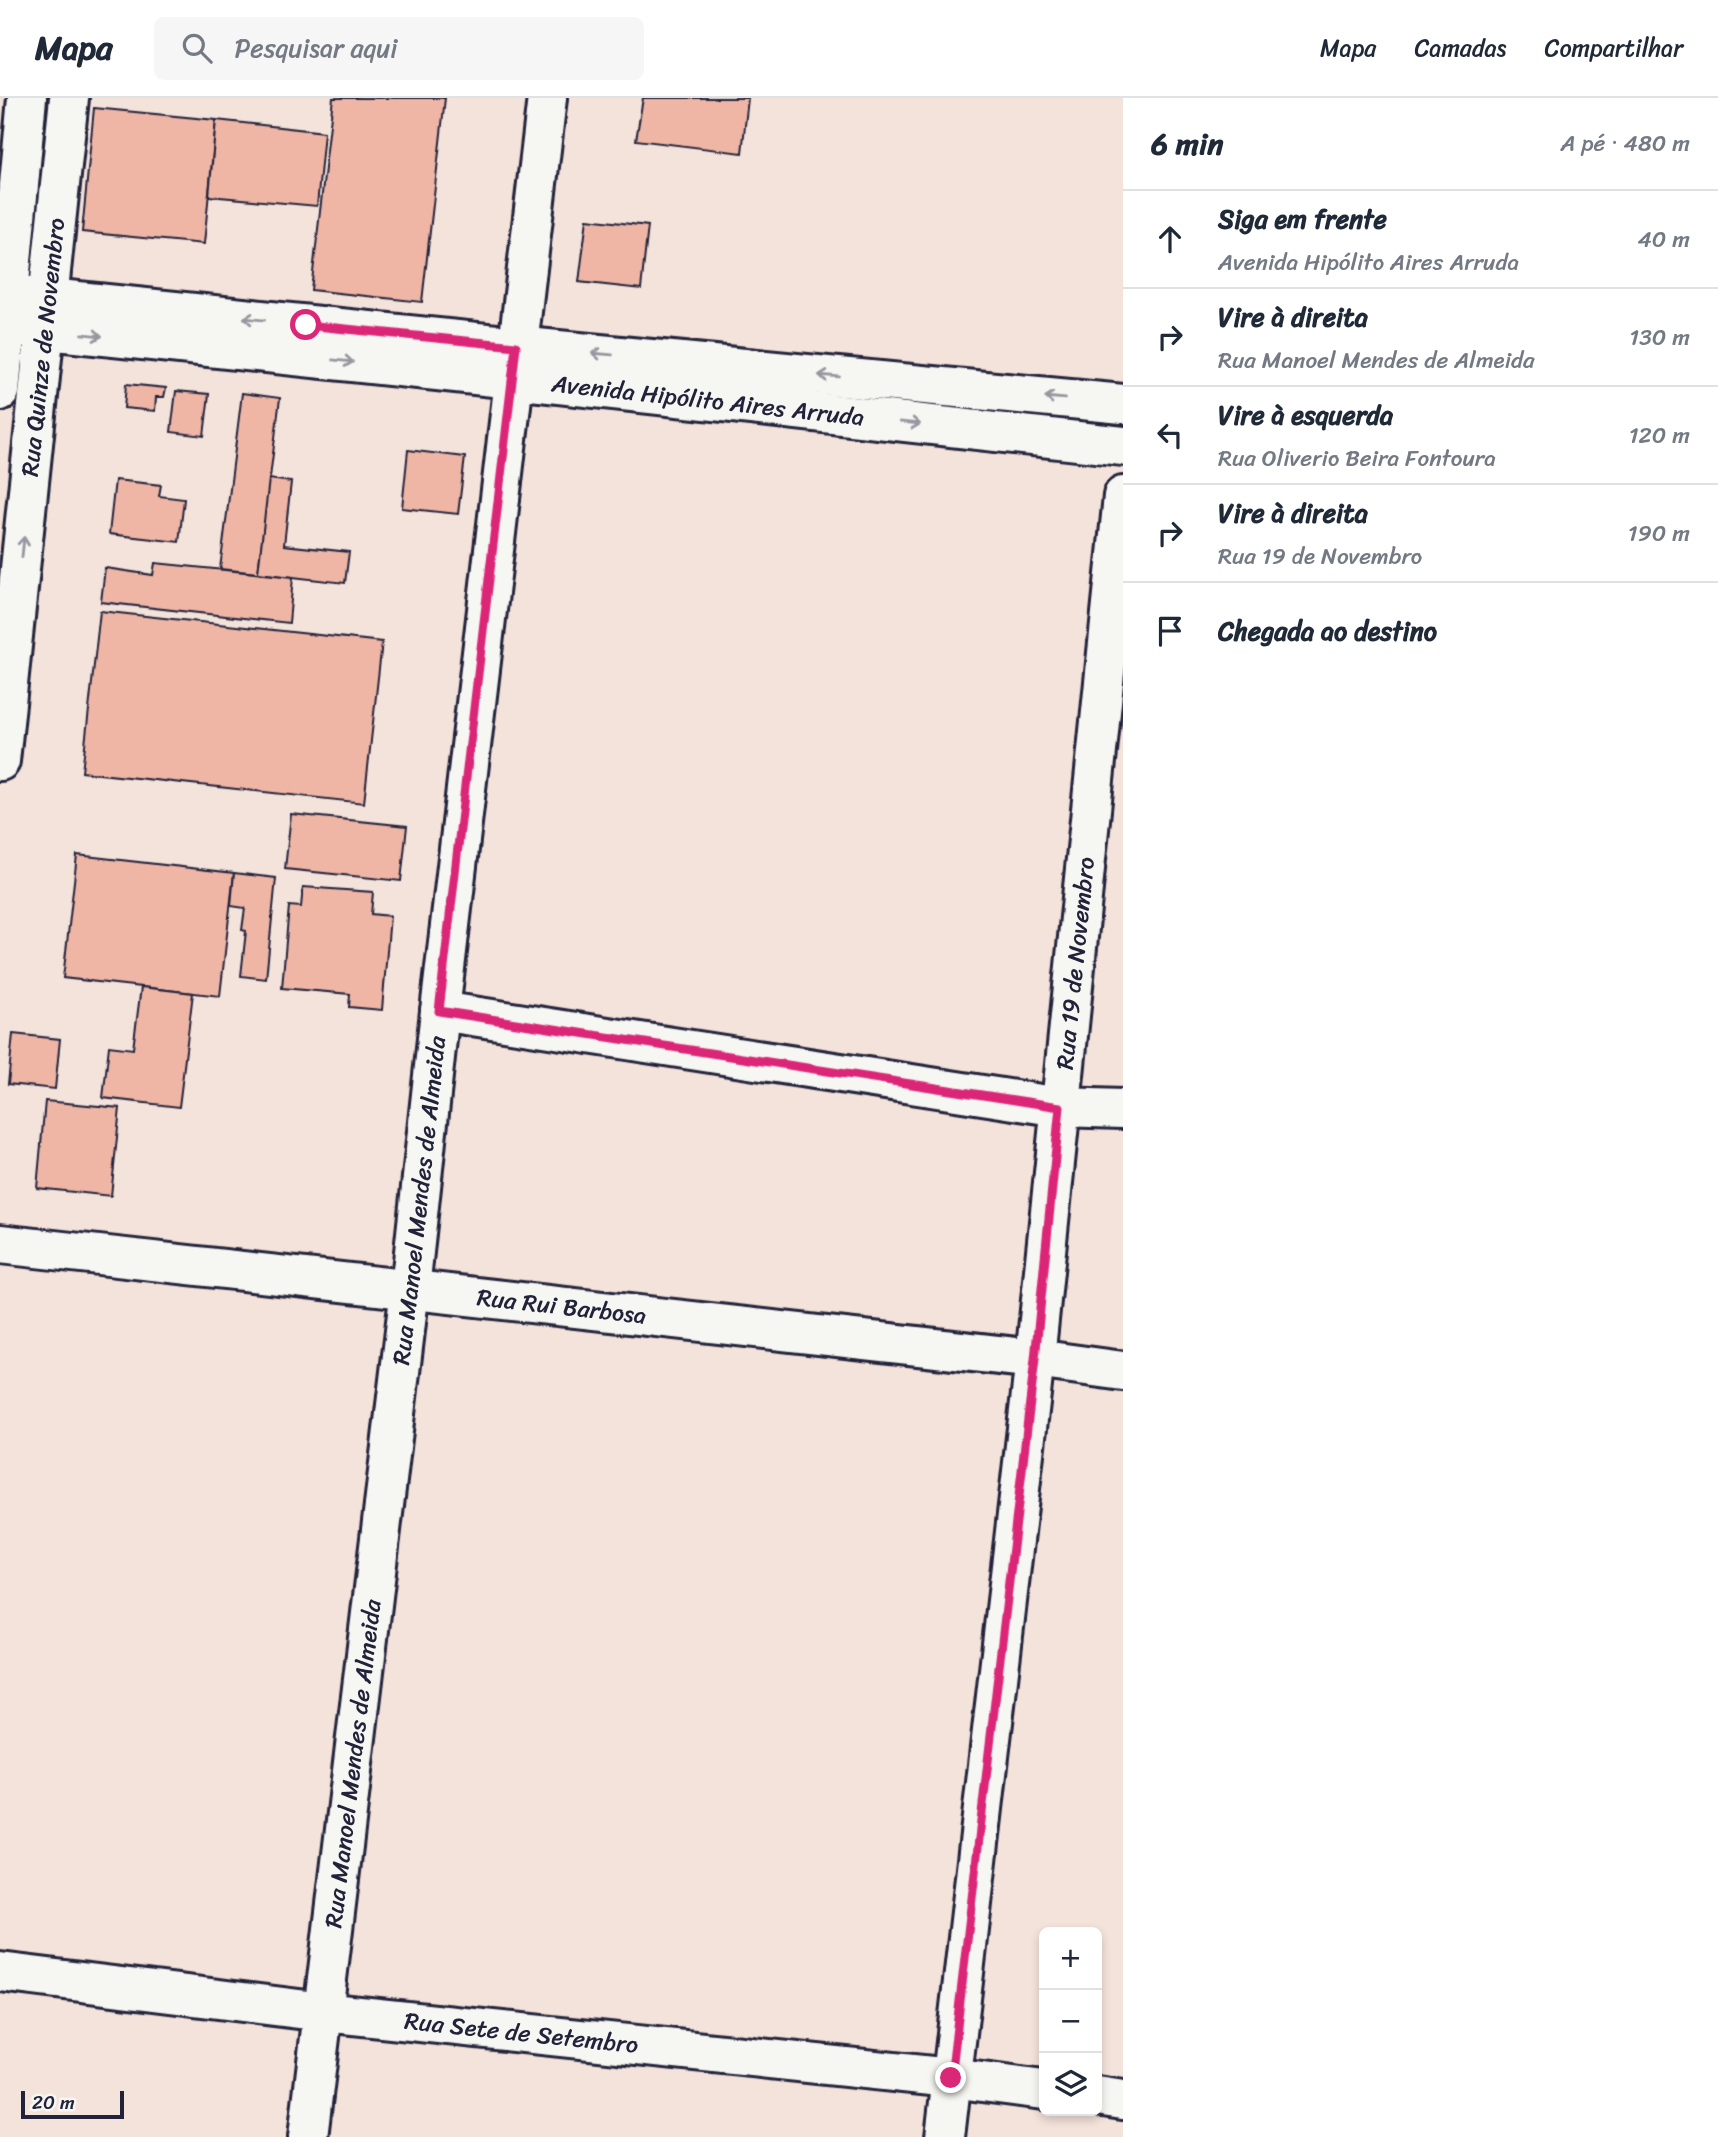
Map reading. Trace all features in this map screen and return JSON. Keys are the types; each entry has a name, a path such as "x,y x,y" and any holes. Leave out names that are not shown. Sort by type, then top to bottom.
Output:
{"street":[{"name":"Rua Quinze de Novembro","path":"0,391 4,310 27,98"},
{"name":"Rua Quinze de Novembro","path":"0,761 13,506 47,314 69,98"},
{"name":"Rua Manoel Mendes de Almeida","path":"308,2137 410,1289 439,1011 547,98"},
{"path":"23,145 64,152"},
{"name":"Avenida Hipólito Aires Arruda","path":"4,310 779,390 1123,446"},
{"name":"Avenida Hipólito Aires Arruda","path":"779,390 1123,404"},
{"name":"Rua 19 de Novembro","path":"945,2137 1035,1359 1123,496"},
{"path":"439,1011 1060,1107 1123,1109"},
{"name":"Rua Rui Barbosa","path":"0,1244 1123,1371"},
{"name":"Rua Sete de Setembro","path":"0,1972 323,2012 1039,2089"},
{"path":"1102,2097 1123,2100"}],"building":[{"path":"333,98 445,98 422,302 311,290"},
{"path":"643,98 748,98 742,153 636,140"},
{"path":"94,108 216,120 204,244 82,232"},
{"path":"216,120 324,132 317,206 209,196"},
{"path":"587,219 648,226 641,289 579,282"},
{"path":"126,384 166,388 164,397 156,397 155,411 124,408"},
{"path":"176,391 209,394 204,436 171,432"},
{"path":"242,393 280,398 258,573 220,569"},
{"path":"408,450 465,457 458,514 402,508"},
{"path":"269,479 291,482 284,545 349,552 345,583 258,573"},
{"path":"115,480 161,485 159,496 184,499 179,542 109,534"},
{"path":"155,563 293,577 289,623 101,602 105,568 153,575"},
{"path":"100,611 382,642 364,803 82,772"},
{"path":"291,814 407,826 401,881 285,869"},
{"path":"77,855 234,873 220,996 63,978"},
{"path":"234,873 276,878 266,979 241,976 246,931 242,930 245,908 231,906"},
{"path":"303,887 373,892 371,914 390,916 382,1010 349,1007 350,994 282,988 289,906 301,907"},
{"path":"141,987 193,993 179,1107 103,1098 109,1046 133,1049"},
{"path":"13,1034 60,1039 55,1089 8,1084"},
{"path":"45,1101 120,1108 111,1196 37,1188"}],"route":[{"path":"306,325 516,346 439,1011 1060,1107 1035,1359 951,2078"}]}
